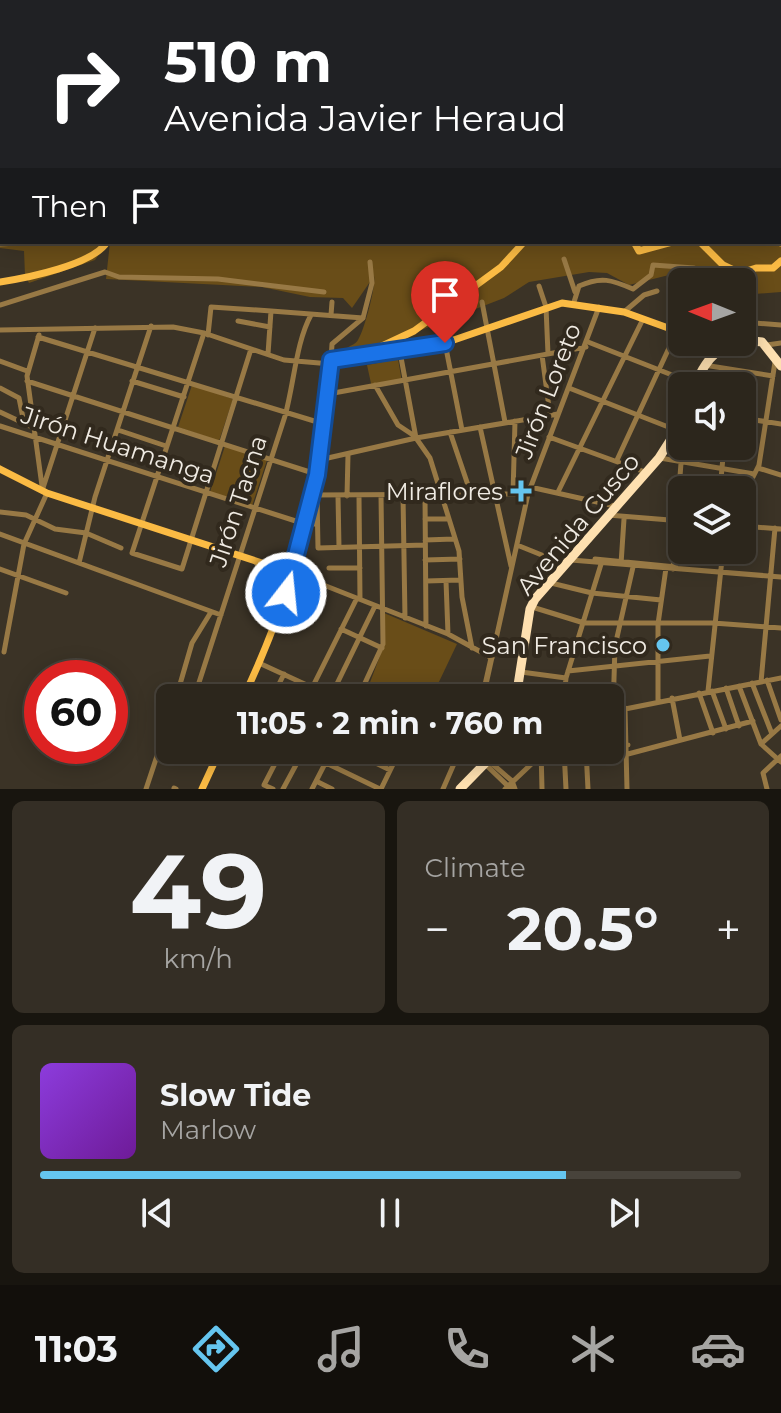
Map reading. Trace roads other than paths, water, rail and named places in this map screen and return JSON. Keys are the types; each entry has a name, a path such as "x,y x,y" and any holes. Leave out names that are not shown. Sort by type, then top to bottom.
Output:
{"highway":[{"path":"756,342 767,345 778,363"},
{"path":"700,372 709,356"},
{"name":"Avenida Cusco","path":"518,684 531,607 668,444"},
{"path":"460,789 486,764"}],"main road":[{"path":"0,282 49,271 98,252 105,244"},
{"path":"376,356 382,346 414,331 501,267 522,244"},
{"path":"635,244 639,251 665,244"},
{"path":"702,244 723,265 740,273 756,268 773,268 781,261"},
{"path":"249,684 280,614 314,495 331,362 445,343 546,307 574,302 624,312 668,328"},
{"path":"0,469 44,492 293,573"},
{"path":"202,789 214,764"}],"street":[{"path":"564,259 575,293 574,302"},
{"path":"0,330 39,334 151,326 206,334 299,363 331,362 332,344 363,318 372,283 370,262"},
{"path":"575,293 586,283 605,278 633,289 651,275 653,265 694,268"},
{"path":"0,305 105,272 119,277 218,279 324,292"},
{"path":"539,286 546,307 545,354 550,415"},
{"path":"624,312 644,295 657,291"},
{"path":"331,315 332,302"},
{"path":"482,302 505,422"},
{"path":"251,349 182,569 132,553 206,334 211,307 363,318"},
{"name":"Jirón Loreto","path":"486,684 529,490 599,307"},
{"path":"268,354 271,311"},
{"name":"Jirón Tacna","path":"199,684 286,412 299,363 302,334 311,315"},
{"path":"558,492 643,319"},
{"path":"238,321 270,327"},
{"path":"756,323 781,325"},
{"path":"79,563 92,508 151,326"},
{"path":"4,652 24,544 44,492 95,328"},
{"path":"39,334 324,424"},
{"path":"39,334 27,371 27,381 44,492"},
{"path":"445,343 462,430"},
{"path":"767,345 781,343"},
{"path":"328,394 587,345 668,373"},
{"path":"400,352 416,438"},
{"path":"617,460 668,355"},
{"path":"0,361 27,371"},
{"path":"754,476 778,363"},
{"path":"703,364 773,376"},
{"path":"27,381 317,475"},
{"path":"132,381 184,397"},
{"path":"375,385 398,425 416,438 430,458 460,559 460,580 472,648"},
{"path":"0,388 19,398 24,423"},
{"path":"569,388 638,415 668,423"},
{"path":"0,412 35,428"},
{"path":"319,460 416,438 558,414"},
{"path":"756,420 781,424"},
{"path":"513,494 515,421"},
{"name":"Jirón Huamanga","path":"0,426 155,478 305,524 317,524"},
{"path":"480,427 511,567"},
{"path":"118,430 166,446"},
{"path":"450,432 471,494"},
{"path":"549,437 646,473"},
{"path":"347,496 348,455"},
{"path":"659,458 781,475"},
{"path":"721,476 723,460"},
{"path":"681,463 681,476"},
{"path":"454,539 404,546 318,548 314,495 513,494 529,490 558,492 615,506"},
{"path":"314,684 358,598 359,495"},
{"path":"364,684 382,648 381,495"},
{"path":"403,495 405,618"},
{"path":"425,495 426,626"},
{"path":"338,496 339,547"},
{"path":"0,512 34,517 55,529 86,533 121,548"},
{"path":"607,515 624,519 668,521"},
{"path":"425,519 447,519"},
{"path":"621,564 624,519"},
{"path":"756,527 778,529 771,577 764,681 781,720"},
{"path":"0,534 221,615"},
{"path":"517,545 569,560 781,577"},
{"path":"425,560 460,559"},
{"path":"255,562 272,582 280,614"},
{"path":"566,684 602,562"},
{"path":"658,702 658,624 671,564"},
{"path":"722,564 713,623 710,691 726,729"},
{"path":"612,684 619,624 633,565"},
{"path":"329,568 360,568"},
{"path":"0,569 66,593"},
{"path":"293,573 448,634 492,658"},
{"path":"426,581 460,580"},
{"path":"446,581 448,634"},
{"path":"550,583 592,593 661,600"},
{"path":"338,684 375,606"},
{"path":"531,607 584,623 713,623 781,628"},
{"path":"180,684 192,643 211,612"},
{"path":"341,629 382,648"},
{"path":"520,672 567,675 710,656"},
{"path":"259,663 305,684"},
{"path":"279,684 284,673"},
{"path":"627,789 625,708 781,679"},
{"path":"752,683 772,734"},
{"path":"739,686 761,744 780,759 763,773 767,789"},
{"path":"726,688 739,726"},
{"path":"699,693 713,733"},
{"path":"672,698 680,741"},
{"path":"628,754 753,721"},
{"path":"761,744 781,726"},
{"path":"624,745 628,745"},
{"path":"146,789 156,760"},
{"path":"273,789 264,785 274,764"},
{"path":"283,789 296,764"},
{"path":"312,789 325,764"},
{"path":"328,764 380,789 393,764"},
{"path":"378,764 390,770"},
{"path":"443,789 454,764"},
{"path":"488,764 510,787 531,764"},
{"path":"542,764 542,789"},
{"path":"565,764 566,789"},
{"path":"586,764 588,789"},
{"path":"316,781 332,789"}],"place":[{"name":"Miraflores","path":"521,491"},
{"name":"San Francisco","path":"663,645"}]}
